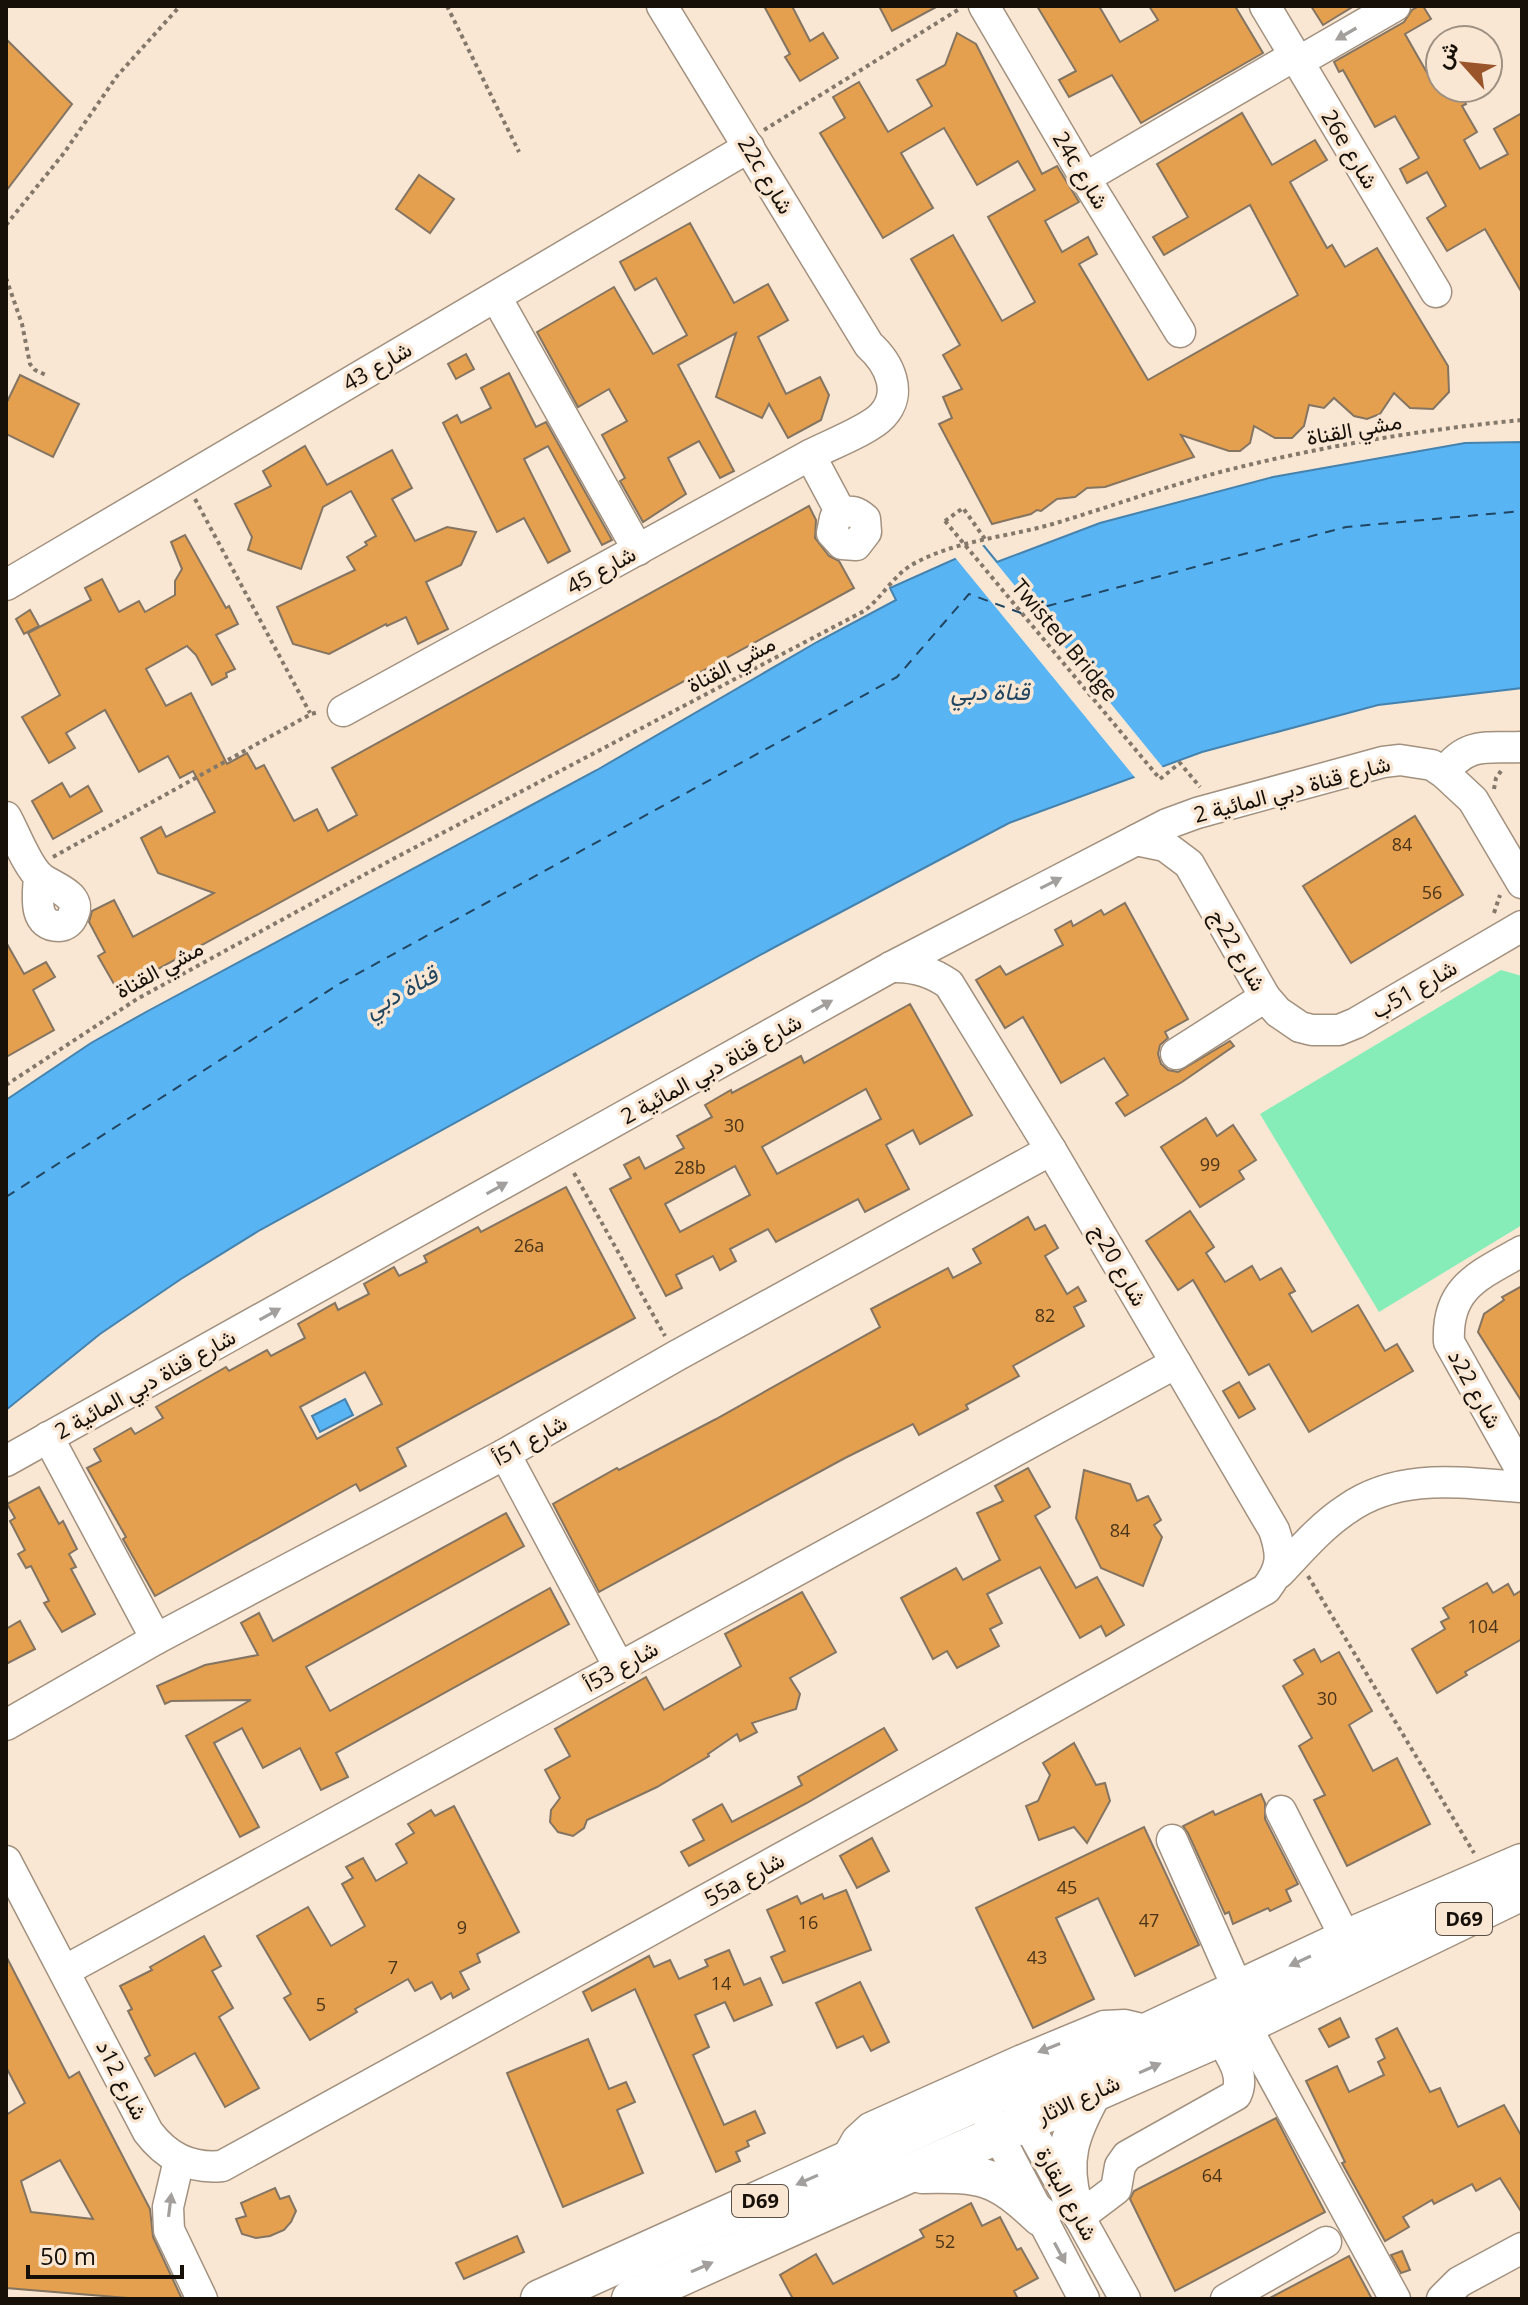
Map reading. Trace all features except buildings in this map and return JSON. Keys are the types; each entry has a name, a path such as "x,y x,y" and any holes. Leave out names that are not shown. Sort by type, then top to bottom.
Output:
{"main road":[{"path":"1448,1895 1481,1869 1522,1847"},
{"name":"شارع الاثار","path":"540,2299 994,2095 1150,2031 1234,2017 1346,1939 1522,1863"},
{"name":"شارع الاثار","path":"631,2299 1092,2093 1234,2017 1406,1947 1522,1891"},
{"path":"1020,2093 1022,2104 1029,2113 1011,2129 982,2123 974,2111 994,2095 1020,2093"},
{"path":"908,2174 968,2173 984,2176 1064,2213 1069,2190 1068,2147 1092,2093"}],"street":[{"name":"22c شارع","path":"662,6 869,345 877,385 872,408 860,430"},
{"name":"24c شارع","path":"984,6 1180,332"},
{"name":"26e شارع","path":"1265,6 1436,292"},
{"path":"1085,178 1395,6"},
{"name":"شارع 43","path":"6,585 496,297 747,144"},
{"path":"496,297 638,550"},
{"name":"شارع 45","path":"343,711 860,430"},
{"path":"810,455 841,513"},
{"path":"1444,773 1460,755 1471,749 1483,746 1510,755"},
{"path":"1483,795 1475,781 1484,765 1510,755"},
{"name":"شارع قناة دبي المائية 2","path":"6,1461 891,967 1136,840 1198,800 1383,762 1432,765 1483,795 1510,884"},
{"path":"1189,864 1188,838 1198,800"},
{"path":"6,817 36,872"},
{"name":"شارع 22ج","path":"1136,840 1165,846 1189,864 1265,997 1278,1012 1300,1027"},
{"name":"شارع 51ب","path":"1300,1027 1325,1032 1347,1027 1522,926"},
{"path":"949,984 950,950 961,930"},
{"path":"891,967 916,968 949,984"},
{"name":"شارع 20ج","path":"949,984 1051,1150 1274,1530 1283,1561"},
{"path":"1176,1054 1265,997"},
{"name":"شارع 51أ","path":"6,1725 156,1639 505,1454 676,1356 1051,1150"},
{"name":"شارع 22د","path":"1522,1251 1464,1288 1454,1301 1448,1322 1449,1342 1522,1472"},
{"name":"شارع 53أ","path":"66,1970 1176,1363"},
{"path":"48,1437 156,1639"},
{"path":"505,1454 619,1667"},
{"name":"55a شارع","path":"179,2160 207,2167 222,2166 1259,1595 1283,1561 1348,1508 1386,1489 1424,1481 1522,1487"},
{"path":"1281,1811 1346,1939"},
{"path":"1172,1840 1234,2017 1395,2299"},
{"name":"شارع 12د","path":"6,1861 66,1970 148,2132 167,2153 179,2160"},
{"path":"1406,1947 1434,1945 1522,1911"},
{"path":"1064,2213 1116,2189 1120,2166 1127,2156 1236,2095 1241,2083 1234,2017"},
{"path":"844,2163 857,2140 870,2128 1022,2060 1104,2026 1125,2025 1150,2031"},
{"name":"شارع البقارة","path":"1011,2129 1064,2213 1125,2299"},
{"path":"179,2160 168,2207 169,2230 202,2299"},
{"name":"شارع البقارة","path":"1064,2213 1084,2299"},
{"path":"1226,2299 1326,2242"},
{"path":"1442,2299 1459,2282 1522,2248"}],"path":[{"path":"6,225 64,153 117,76 180,6"},
{"path":"447,6 519,152"},
{"path":"747,144 965,6"},
{"path":"6,278 22,324 31,367 48,376"},
{"name":"مشي القناة","path":"6,1085 137,999 393,859 864,611 894,577 915,562 949,548 1034,529 1235,468 1328,449 1478,424 1522,420"},
{"path":"184,480 311,714"},
{"name":"Twisted Bridge","path":"985,539 963,508 945,521 1160,779 1180,763 1198,800"},
{"path":"36,872 311,714 326,710 343,711"},
{"path":"1483,795 1510,755"},
{"path":"1490,945 1480,924 1497,910 1510,884"},
{"path":"562,1152 676,1356"},
{"path":"1283,1561 1316,1588 1481,1869"}],"green space":[{"path":"1501,970 1522,976 1522,1225 1379,1312 1260,1114"}],"water":[{"name":"قناة دبي","path":"1522,442 1522,688 1378,705 1202,752 1009,823 773,948 260,1230 100,1334 6,1410 6,1100 91,1043 597,770 817,642 896,600 890,588 984,546 997,562 1100,523 1273,477 1465,443"},
{"path":"345,1399 353,1415 320,1432 312,1416"}],"pier":[{"path":"980,543 1165,770 1137,780 953,555"}],"ferry route":[{"path":"6,1197 339,984 897,677 969,594 1021,613 1346,527 1522,511"}]}
